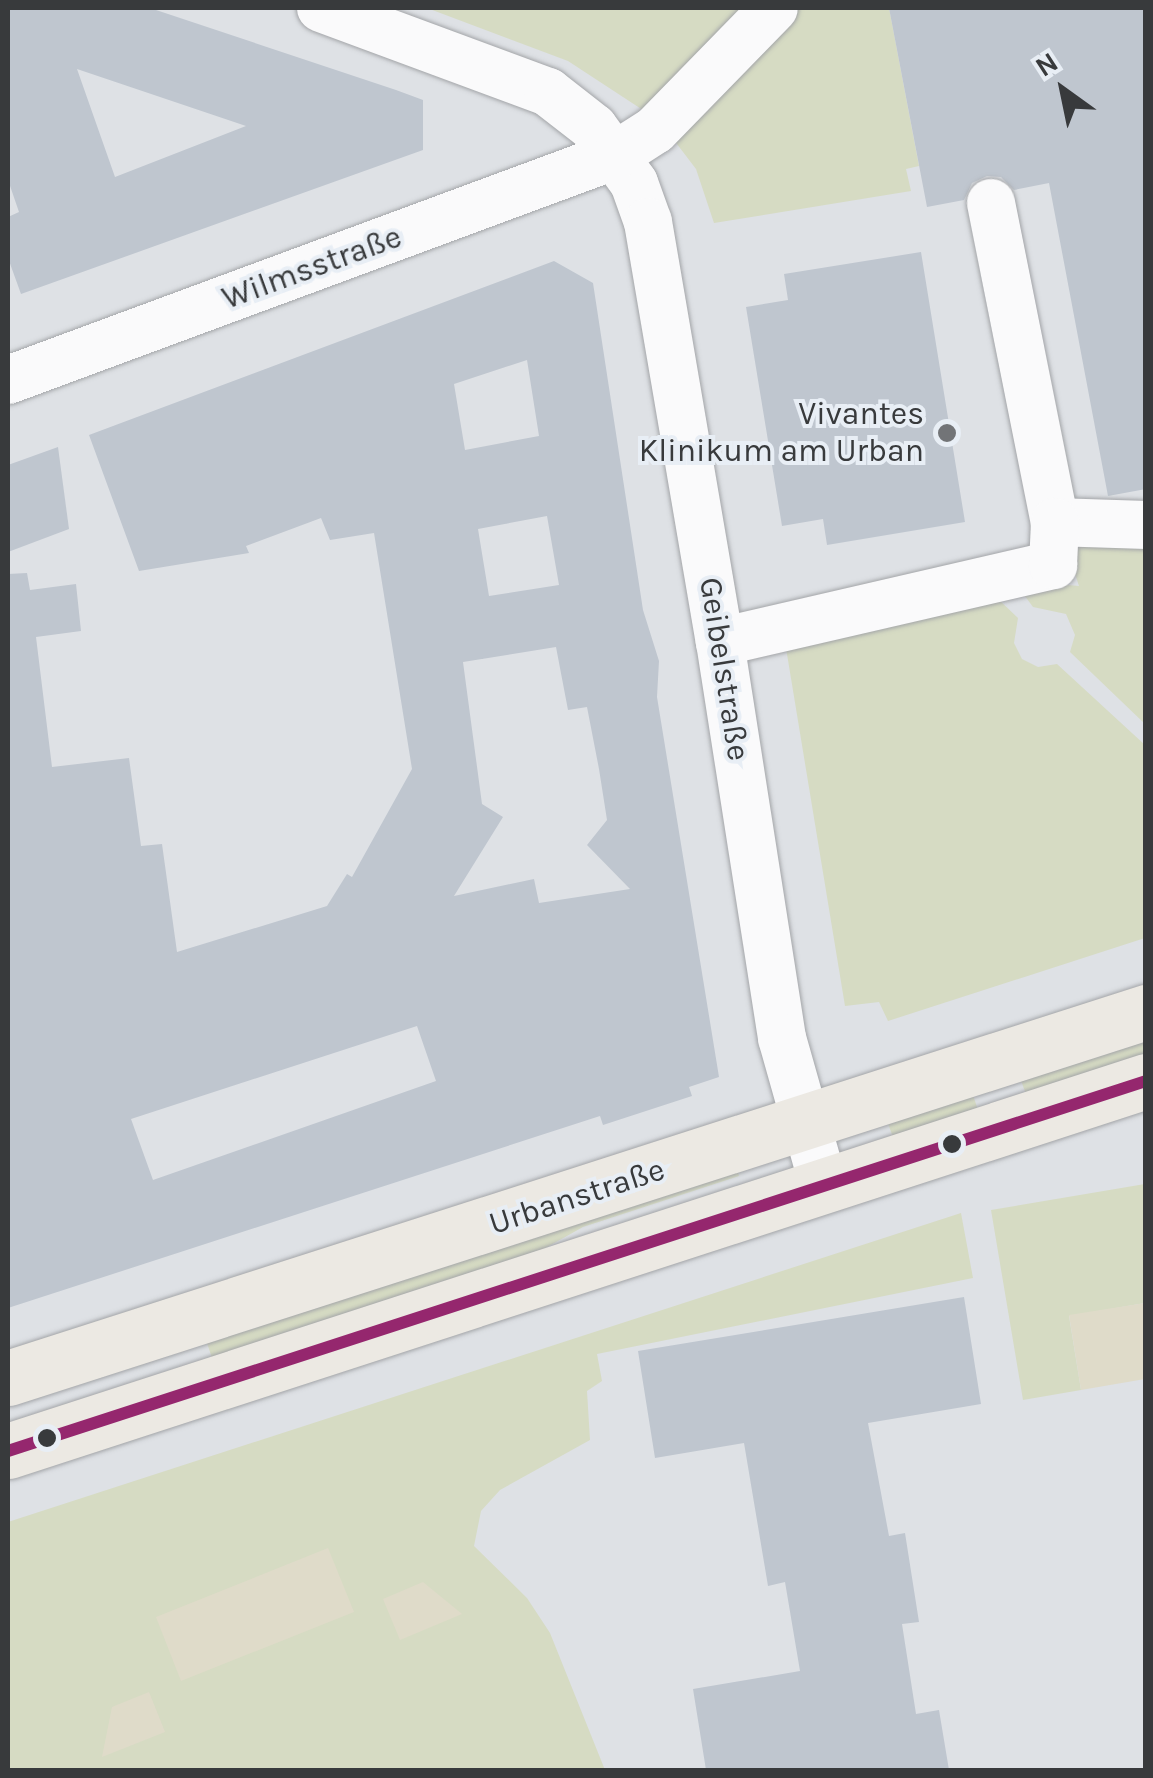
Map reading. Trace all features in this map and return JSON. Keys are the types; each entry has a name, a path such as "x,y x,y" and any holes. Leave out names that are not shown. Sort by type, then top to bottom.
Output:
{"main road":[{"name":"Urbanstraße","path":"8,1378 1146,1012"},
{"name":"Urbanstraße","path":"8,1451 1146,1081"}],"street":[{"name":"Geibelstraße","path":"321,8 524,80 575,110 616,155 648,222 782,1038 824,1186"},
{"name":"Wilmsstraße","path":"8,380 616,155 655,130 774,8"},
{"path":"720,642 1053,565 1055,522 991,203"},
{"path":"1055,522 1146,524"},
{"path":"982,1065 1002,1128"},
{"path":"166,1329 186,1393"}],"green space":[{"path":"427,8 759,8 652,116 568,61"},
{"path":"789,8 889,8 919,166 906,169 911,191 714,223 696,169 667,131"},
{"path":"1145,539 1145,724 1070,652 1075,635 1066,614 1033,607 1013,580 1079,586 1066,547"},
{"path":"996,597 1018,618 1014,643 1022,659 1038,667 1057,664 1145,745 1145,938 888,1021 879,1002 845,1006 785,642"},
{"path":"1145,1030 1145,1062 1028,1100 1018,1072"},
{"path":"972,1092 978,1110 895,1143 885,1115"},
{"path":"737,1168 739,1176 583,1227 531,1256 213,1361 206,1340"},
{"path":"1145,1184 1145,1303 1069,1316 1081,1390 1023,1400 991,1210"},
{"path":"961,1213 973,1278 597,1354 602,1381 587,1391 590,1440 500,1490 481,1511 474,1546 527,1598 550,1633 605,1770 8,1770 8,1522"}],"sand":[{"path":"1145,1303 1145,1379 1081,1390 1069,1315"},
{"path":"328,1548 354,1612 181,1681 156,1617"},
{"path":"423,1582 462,1614 400,1640 383,1599"},
{"path":"149,1692 165,1732 102,1757 112,1707"}],"building":[{"path":"8,8 150,8 423,100 423,150 21,294 8,258 8,217 19,212 8,180","holes":["77,69 246,126 115,177"]},
{"path":"889,8 1146,8 1146,489 1108,496 1049,183 1014,190 1001,177 987,176 972,183 964,200 927,207"},
{"path":"921,252 965,522 827,545 823,519 782,526 746,307 788,300 784,274"},
{"path":"554,261 593,283 643,610 659,661 657,697 719,1077 689,1087 692,1096 603,1125 600,1116 8,1308 8,574 27,573 30,590 76,584 81,631 36,637 52,767 129,758 141,846 162,844 177,952 327,906 347,874 352,877 412,769 374,533 330,540 321,518 246,546 249,553 139,571 89,435","holes":["527,360 539,436 465,450 454,384","547,516 559,585 489,596 478,529","556,647 568,710 587,707 607,820 587,845 630,889 539,903 534,879 454,896 503,817 482,804 463,662","417,1026 436,1081 153,1180 131,1119"]},
{"path":"58,447 69,529 8,552 8,465"},
{"path":"964,1297 981,1404 868,1423 889,1536 905,1533 919,1622 902,1624 916,1714 939,1710 949,1770 706,1770 693,1689 800,1671 785,1582 768,1586 744,1443 655,1458 638,1351"}],"transit line":[{"path":"8,1451 1146,1081"}],"place":[{"name":"Vivantes Klinikum am Urban","path":"947,433"}]}
